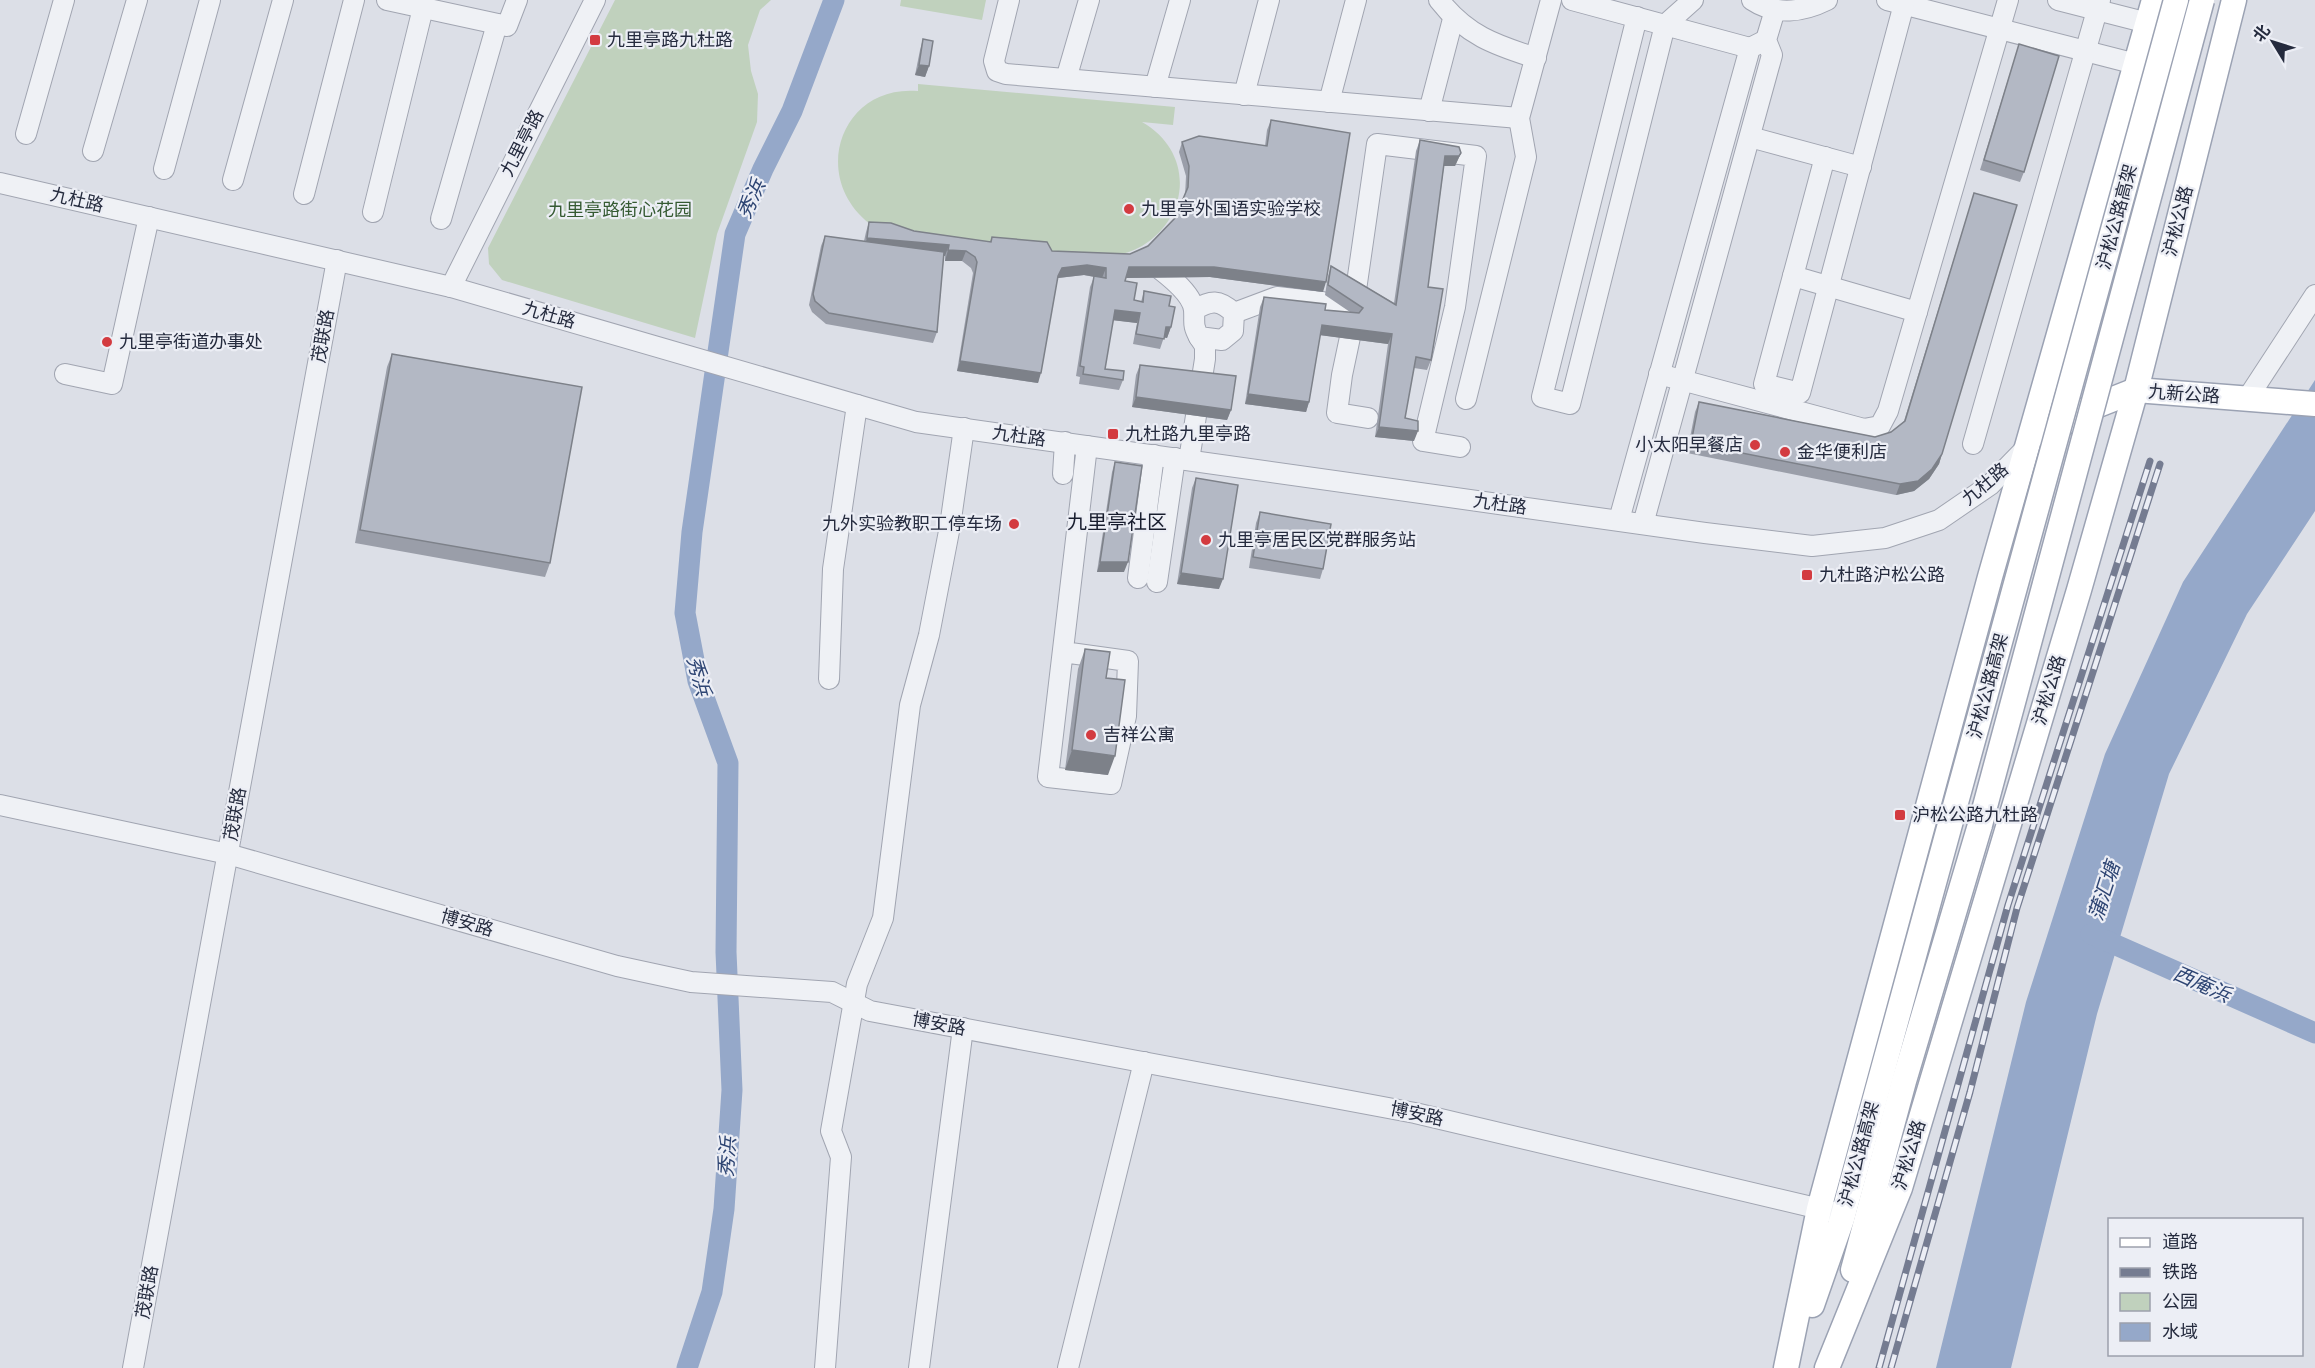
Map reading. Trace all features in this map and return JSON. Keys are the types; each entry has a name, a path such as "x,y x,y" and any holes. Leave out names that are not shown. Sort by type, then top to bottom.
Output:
{"main road":[{"path":"1788,1368 1819,1209 1990,577 2030,444 2154,0"},
{"name":"沪松公路高架","path":"1788,1368 1843,1214 2176,0"},
{"name":"沪松公路高架","path":"1876,1222 1904,1081 1980,825 2202,0"},
{"name":"沪松公路","path":"1826,1368 1876,1222 1904,1177 2136,390 2234,0"},
{"name":"九新公路","path":"2030,444 2083,411 2136,390 2307,404"}],"street":[{"path":"26,134 64,0"},
{"path":"93,151 137,0"},
{"path":"164,169 210,0"},
{"path":"233,180 283,0"},
{"path":"304,194 354,0"},
{"path":"387,0 437,6 507,26 517,0"},
{"name":"九里亭路","path":"451,287 595,0"},
{"path":"1009,0 994,62 997,71 1066,80 1519,118"},
{"path":"1066,80 1089,0"},
{"path":"1155,87 1180,0"},
{"path":"1244,95 1269,0"},
{"path":"1329,102 1356,0"},
{"path":"1439,0 1453,19 1488,42 1536,58"},
{"path":"1466,399 1526,158 1519,118 1551,0"},
{"path":"1572,0 1665,25 1758,44 1773,55 1643,524"},
{"path":"1637,17 1542,397 1570,404 1665,25 1693,0"},
{"path":"1752,0 1775,10 1793,12 1810,8 1827,0"},
{"path":"1659,374 1864,429 1880,426 1888,411 2007,0"},
{"path":"2058,0 2098,5 2148,23"},
{"path":"1825,157 1764,384 1800,393 1861,166 1895,2 2136,64"},
{"path":"1973,444 2098,5"},
{"path":"373,212 437,6"},
{"path":"1619,520 1659,374 1758,44 1775,10"},
{"path":"1429,111 1453,19"},
{"path":"441,219 497,24"},
{"path":"1750,137 1861,166"},
{"path":"1334,310 1356,290 1377,144 1476,156 1455,307 1423,441 1460,447"},
{"name":"九杜路","path":"0,183 451,287 916,422 1812,546 1886,538 1940,520 1990,485 2030,444"},
{"path":"65,374 112,384 149,217"},
{"path":"1137,253 1156,266 1189,297 1194,310 1192,323 1205,346 1205,359 1187,460"},
{"name":"茂联路","path":"134,1368 337,260"},
{"path":"1792,276 1917,312"},
{"path":"2247,399 2315,295"},
{"path":"1234,313 1277,297 1322,302 1353,323 1337,413 1368,418"},
{"path":"1194,310 1209,301 1223,303 1234,313"},
{"path":"1154,455 1148,580 1187,460 1222,339 1233,330 1234,313"},
{"path":"1199,337 1222,339"},
{"path":"829,679 833,569 857,405"},
{"path":"825,1368 841,1157 831,1131 857,984 883,918 910,705 929,635 946,548 964,428"},
{"path":"1063,474 1065,442"},
{"path":"1063,652 1128,661 1126,717 1111,784 1048,777 1087,446"},
{"name":"博安路","path":"0,805 228,854 618,966 691,982 752,984 832,992 870,1011 1415,1113 1876,1222"},
{"path":"919,1368 963,1028"},
{"path":"1068,1368 1144,1062"}],"green space":[{"name":"九里亭路街心花园","path":"615,0 771,0 760,10 748,45 751,71 758,94 757,122 717,234 695,338 502,280 489,264 488,248"},
{"path":"901,0 986,0 982,20 900,6"},
{"path":"918,84 1175,107 1173,125 1142,122 1159,134 1171,149 1178,166 1180,183 1177,201 1170,218 1158,233 1142,246 1126,253 1098,259 870,224 851,205 841,182 838,159 842,137 853,118 869,102 891,93 918,91"}],"water":[{"name":"蒲汇塘","path":"2315,380 2315,511 2247,614 2169,774 2097,1014 2011,1368 1936,1368 2026,1002 2105,754 2183,582"}],"building":[{"path":"923,39 933,41 929,66 919,65"},
{"path":"2019,44 2059,56 2024,172 1984,160"},
{"path":"1271,120 1350,133 1326,282 1214,267 1129,267 1125,281 1137,283 1134,300 1143,302 1144,291 1171,296 1169,306 1175,307 1171,327 1166,327 1164,339 1136,334 1140,313 1115,310 1105,369 1124,371 1123,380 1083,374 1084,367 1080,366 1094,276 1106,278 1106,268 1087,265 1062,268 1058,276 1041,373 960,361 977,262 975,257 966,251 948,250 949,245 867,238 869,222 891,223 914,231 991,242 992,237 1047,242 1052,251 1130,254 1148,246 1175,218 1188,187 1189,166 1182,142 1199,136 1267,146"},
{"path":"1420,140 1459,147 1461,153 1459,156 1445,156 1428,287 1443,289 1431,360 1416,357 1405,418 1418,421 1418,431 1379,427 1392,334 1322,325 1309,402 1248,394 1264,297 1326,304 1325,310 1359,313 1363,308 1328,285 1331,266 1396,305"},
{"path":"1974,193 2017,205 1942,454 1932,469 1918,481 1900,484 1691,443 1699,402 1875,437 1891,432 1905,421"},
{"path":"825,236 944,252 937,332 829,313 815,301 813,294"},
{"path":"392,354 582,387 550,563 360,530"},
{"path":"1140,365 1236,376 1231,410 1136,397"},
{"path":"1115,462 1142,466 1128,562 1100,562"},
{"name":"九里亭居民区党群服务站","path":"1196,478 1238,485 1223,579 1181,573"},
{"path":"1260,512 1331,524 1323,569 1253,557"},
{"name":"吉祥公寓","path":"1085,649 1110,652 1106,678 1125,680 1115,756 1072,750"}],"waterway":[{"name":"秀浜","path":"687,1368 712,1292 724,1209 732,1090 726,952 728,763 698,681 685,613 692,532 735,234 763,169 792,111 834,0"},
{"name":"西庵浜","path":"2091,934 2315,1033"}],"railway":[{"path":"1879,1368 2008,905 2150,461"},
{"path":"1891,1368 1970,1092 2017,908 2160,464"}],"place":[{"name":"九里亭路九杜路","path":"595,40"},
{"name":"九里亭外国语实验学校","path":"1129,209"},
{"name":"九里亭街道办事处","path":"107,342"},
{"name":"九杜路九里亭路","path":"1113,434"},
{"name":"小太阳早餐店","path":"1755,445"},
{"name":"金华便利店","path":"1785,452"},
{"name":"九外实验教职工停车场","path":"1014,524"},
{"name":"九里亭居民区党群服务站","path":"1206,540"},
{"name":"九杜路沪松公路","path":"1807,575"},
{"name":"吉祥公寓","path":"1091,735"},
{"name":"沪松公路九杜路","path":"1900,815"}],"district":[{"name":"九里亭社区","path":"1117,522"}]}
